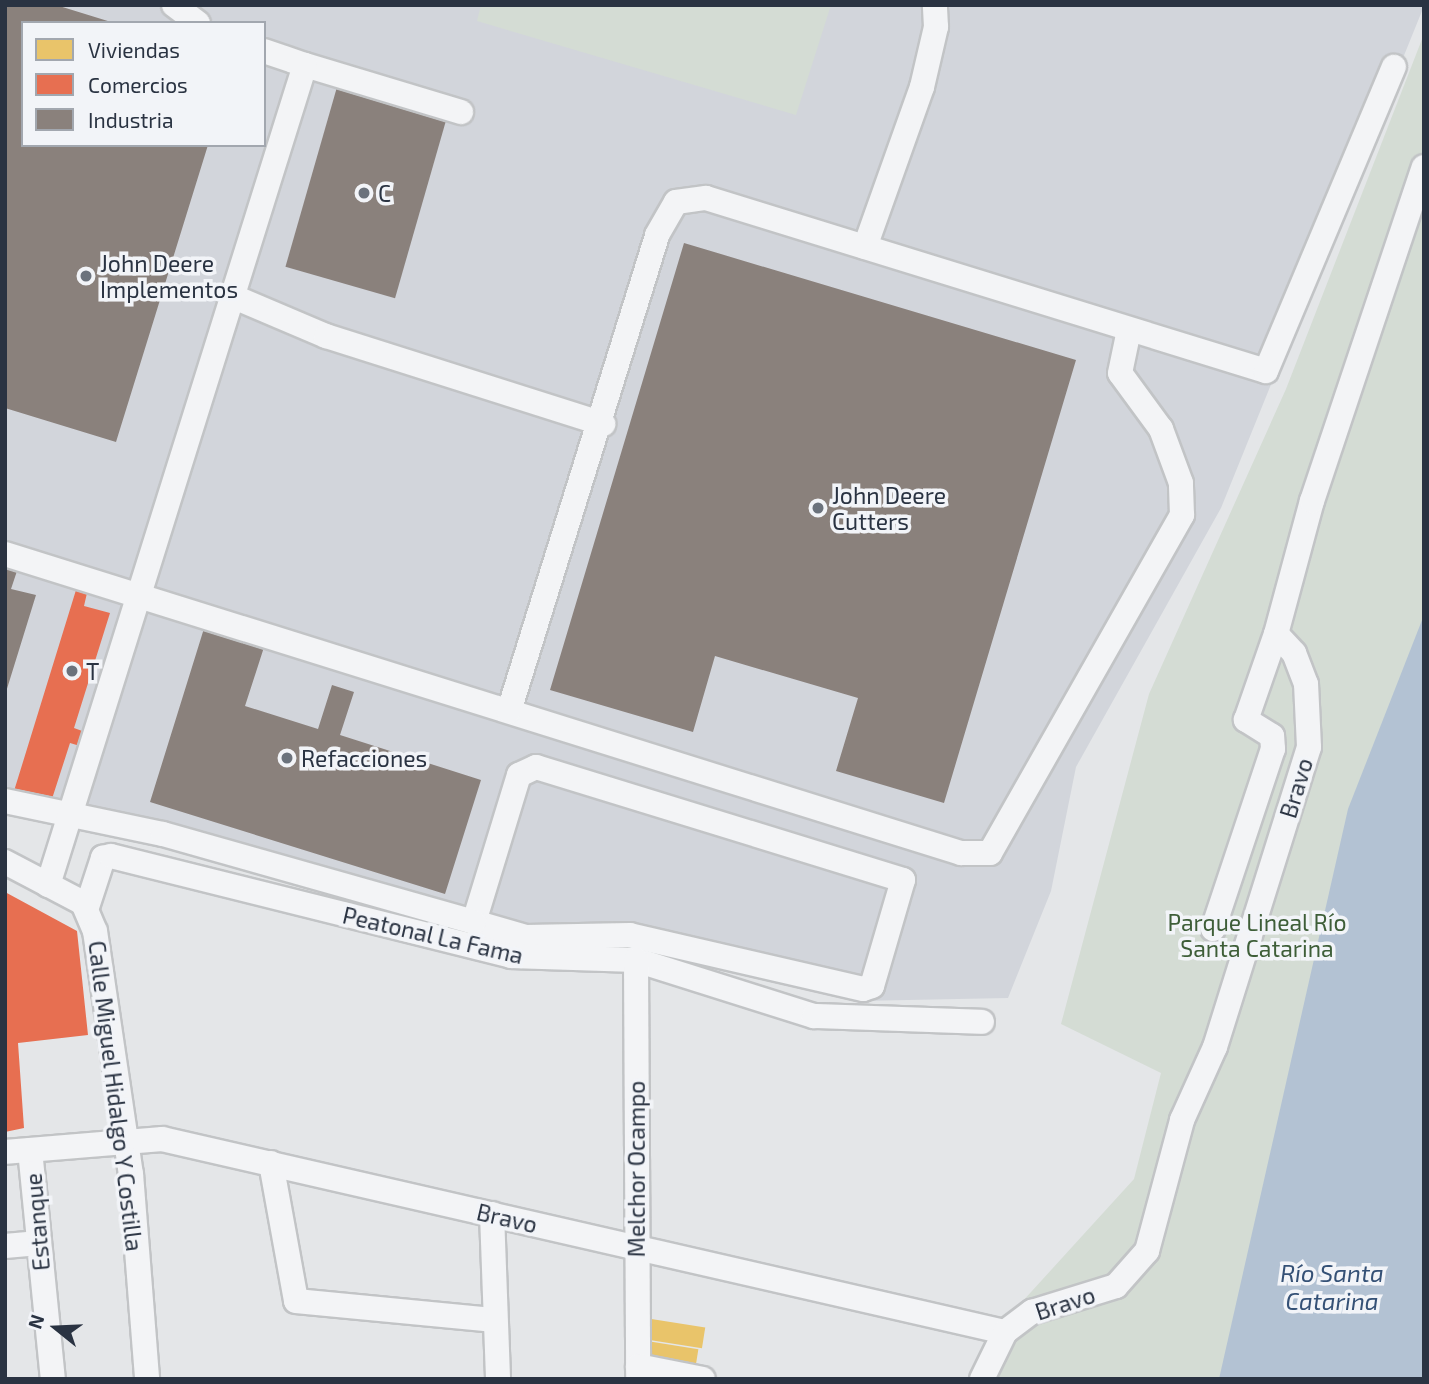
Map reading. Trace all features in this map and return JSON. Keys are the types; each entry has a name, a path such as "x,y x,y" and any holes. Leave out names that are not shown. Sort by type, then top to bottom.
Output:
{"street":[{"path":"174,5 195,21"},
{"path":"864,247 922,87 936,27 935,5"},
{"path":"266,52 461,112"},
{"path":"48,885 143,597 305,65"},
{"path":"509,711 603,424 657,235 677,202 706,198 1253,369 1270,368 1394,67"},
{"path":"1213,929 1273,749 1272,736 1246,720 1276,634 1312,501 1424,167"},
{"path":"234,297 326,336 603,424"},
{"path":"5,554 961,853 990,853 1182,515 1181,483 1161,429 1120,373 1129,330"},
{"name":"Bravo","path":"982,1379 1005,1332 1032,1312 1116,1286 1147,1251 1182,1120 1215,1047 1309,747 1306,684 1294,653 1276,634"},
{"path":"5,802 72,811 526,937 631,935 867,989 895,918 903,880 525,768 474,922"},
{"name":"Peatonal La Fama","path":"87,907 103,858 111,856 512,956 636,960 814,1016 982,1022"},
{"name":"Calle Miguel Hidalgo Y Costilla","path":"5,862 87,907 127,1138 147,1379"},
{"name":"Melchor Ocampo","path":"636,960 638,1373"},
{"name":"Bravo","path":"5,1152 127,1138 162,1139 1005,1332"},
{"name":"Estanque","path":"30,1150 53,1379"},
{"path":"271,1163 296,1301 495,1320"},
{"path":"492,1214 498,1379"},
{"path":"5,1246 39,1243"},
{"path":"638,1373 702,1379"}],"shaded area":[{"path":"5,5 1424,5 1221,508 1076,767 1051,891 1008,998 858,1001 628,942 570,945 98,826 5,811"}],"green space":[{"path":"481,5 831,5 796,115 477,21"},
{"name":"Parque Lineal Río Santa Catarina","path":"1424,34 1424,1379 989,1379 1001,1325 1134,1179 1161,1073 1061,1024 1149,694 1286,389"}],"water":[{"name":"Río Santa Catarina","path":"1424,615 1424,1379 1219,1379 1348,809"}],"building: Viviendas":[{"path":"645,1318 705,1328 702,1348 642,1339"},
{"path":"647,1341 698,1349 695,1372 643,1364"}],"building: Comercios":[{"name":"T","path":"76,590 87,593 84,606 110,613 74,728 85,732 80,746 70,743 51,802 14,791"},
{"path":"5,892 77,931 88,1035 18,1043 24,1128 5,1132"}],"building: Industria":[{"name":"John Deere Implementos","path":"5,5 56,5 108,21 21,21 21,147 207,147 116,442 5,408"},
{"name":"C","path":"337,87 447,118 395,298 285,267"},
{"name":"John Deere Cutters","path":"684,243 1076,360 944,803 836,771 858,698 715,656 693,732 550,690"},
{"path":"5,567 17,571 11,589 36,595 6,692"},
{"name":"Refacciones","path":"206,622 266,641 245,706 318,729 332,685 354,692 340,735 481,780 445,894 150,802"}],"place":[{"name":"C","path":"364,193"},
{"name":"John Deere Implementos","path":"86,276"},
{"name":"John Deere Cutters","path":"818,508"},
{"name":"T","path":"72,671"},
{"name":"Refacciones","path":"287,758"}]}
